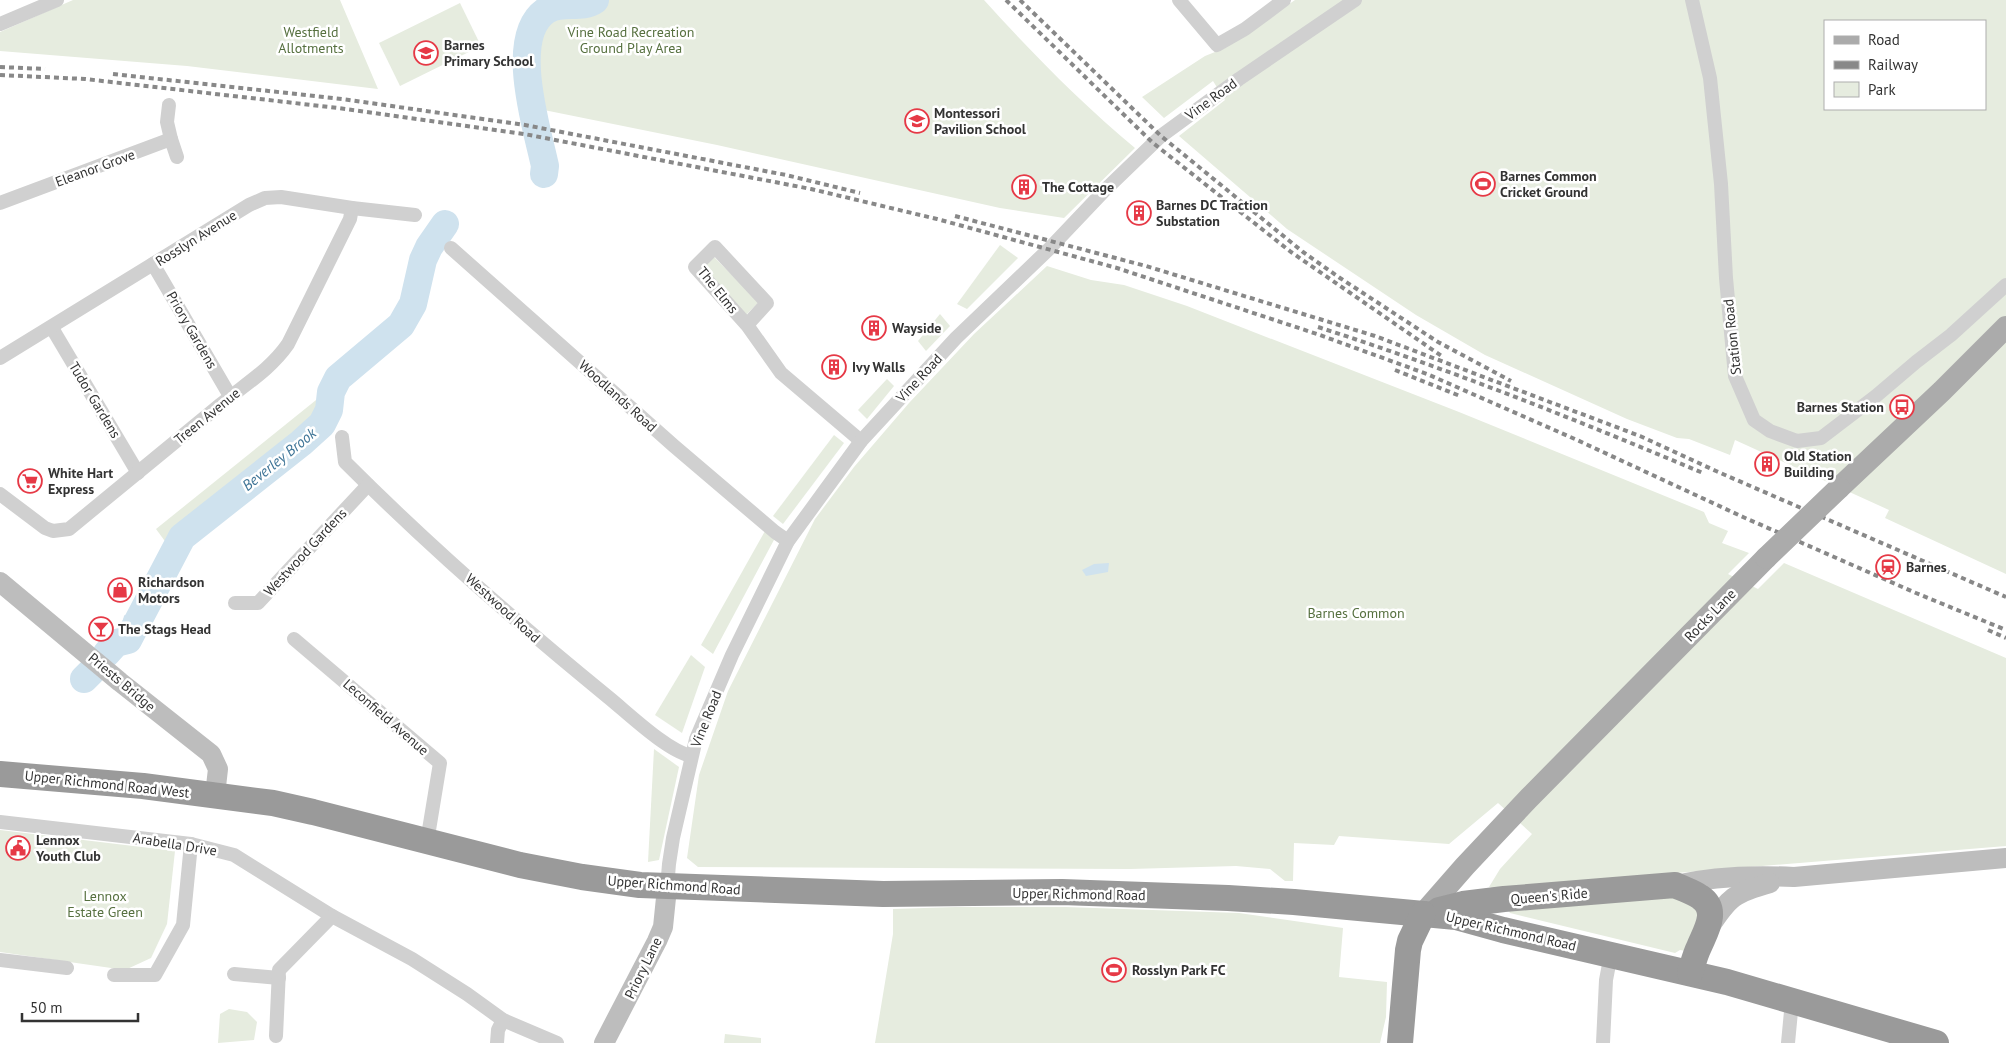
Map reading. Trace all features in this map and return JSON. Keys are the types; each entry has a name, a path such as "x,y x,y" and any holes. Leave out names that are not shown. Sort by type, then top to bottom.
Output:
{"highway":[{"name":"Upper Richmond Road West","path":"0,774 143,786 215,795"},
{"name":"Upper Richmond Road","path":"215,795 273,803 313,812 520,865 582,878 667,888 883,894 1062,892 1218,897 1456,917 1503,930 1690,973 1936,1043"},
{"name":"Queen's Ride","path":"1424,914 1463,904 1480,902 1675,885"},
{"path":"1675,885 1705,901 1710,914 1709,928"},
{"path":"1400,1043 1408,950 1410,941 1424,914"},
{"name":"Queen's Ride","path":"1690,973 1700,944 1709,928"}],"main road":[{"name":"Rocks Lane","path":"1424,914 1465,866 1529,798 1750,573 1942,391 2006,326"}],"street":[{"path":"0,24 58,0"},
{"path":"1179,0 1217,45 1246,29 1284,0"},
{"name":"Vine Road","path":"667,888 668,864 673,838 696,739 732,655 788,542 862,442 956,338 1049,249 1105,190 1161,136 1239,79 1354,0"},
{"name":"Station Road","path":"1692,0 1710,78 1721,184 1726,278 1735,376 1754,420 1770,430 1797,441 1821,438 1951,335 2006,285"},
{"path":"169,105 167,122 178,157"},
{"name":"Eleanor Grove","path":"0,203 171,139"},
{"name":"Rosslyn Avenue","path":"0,358 52,328 249,205 265,198 282,197 352,208 415,215"},
{"name":"Treen Avenue","path":"0,494 37,524 53,531 69,529 230,396 267,370 288,344 350,219 352,208"},
{"name":"The Elms","path":"747,325 767,303 715,247 695,267 747,325 781,374 862,442"},
{"name":"Woodlands Road","path":"451,248 674,446 788,542"},
{"name":"Priory Gardens","path":"154,264 230,396"},
{"name":"Tudor Gardens","path":"52,328 138,473"},
{"name":"Westwood Road","path":"342,437 346,462 368,485 539,641 655,735 686,755 692,756"},
{"name":"Westwood Gardens","path":"235,603 258,603 368,485"},
{"name":"Priests Bridge","path":"0,582 120,682 211,754 218,769 215,795"},
{"name":"Leconfield Avenue","path":"294,639 440,764 427,842"},
{"name":"Arabella Drive","path":"0,822 191,844 234,855 332,916 412,959 467,994 503,1020 557,1043"},
{"path":"114,975 155,975 183,925 191,844"},
{"name":"Queen's Ride","path":"1675,885 1746,876 1794,877 2006,858"},
{"name":"Queen's Ride","path":"1709,928 1726,902 1741,892 1794,877"},
{"name":"Priory Lane","path":"604,1043 663,927 667,888"},
{"path":"276,1036 279,970 332,916"},
{"path":"1603,1043 1606,980 1611,954"},
{"path":"0,960 67,968"},
{"path":"234,974 279,978"},
{"path":"1788,1043 1792,1001"},
{"path":"497,1043 498,1030 503,1020"}],"green space":[{"name":"Westfield Allotments","path":"73,0 340,0 378,89 187,66 0,51 0,32"},
{"name":"Vine Road Recreation Ground Play Area","path":"609,0 984,0 1057,77 1135,148 1064,218 1000,208 717,145 539,109 533,78 533,65 535,46 542,28 554,16 563,13 592,11"},
{"path":"1295,0 2006,0 2006,574 1885,518 1889,510 1735,440 1730,455 1689,439 1677,438 1627,419 1485,355 1416,315 1287,229 1179,136 1225,100 1213,81 1164,118 1142,97 1205,56 1225,48"},
{"path":"460,3 481,46 400,86 379,43"},
{"path":"1000,245 1018,258 967,309 957,304"},
{"path":"714,257 759,302 746,315 704,268"},
{"name":"Barnes Common","path":"1047,266 1091,280 1124,285 1187,306 1459,412 1704,512 1709,523 1728,531 1722,543 1749,553 1728,574 1758,589 1784,563 2006,658 2006,846 1493,888 1489,887 1500,869 1532,834 1498,803 1449,844 1339,836 1334,845 1294,843 1293,881 1285,881 1270,869 1236,866 1130,869 698,867 687,858 699,775 728,691 815,519 854,467 909,403 974,334"},
{"path":"940,314 950,326 926,351 918,341"},
{"path":"887,379 894,386 867,419 858,410"},
{"path":"326,392 318,423 167,544 156,529"},
{"path":"834,435 844,443 783,524 773,516"},
{"path":"765,531 775,538 713,654 701,645"},
{"path":"691,655 705,667 682,733 655,715"},
{"path":"654,749 679,767 659,860 648,862"},
{"name":"Lennox Estate Green","path":"0,830 175,851 167,924 151,958 125,970 0,952"},
{"path":"1671,895 1694,901 1699,915 1686,951 1680,950 1675,953 1510,913 1508,910"},
{"name":"Rosslyn Park FC","path":"1066,907 1239,913 1343,928 1339,977 1387,982 1386,1017 1380,1043 875,1043 893,934 893,909"},
{"path":"229,1009 247,1012 257,1022 254,1040 218,1043 220,1014"},
{"path":"725,1034 761,1038 761,1043 724,1043"}],"water":[{"path":"1109,563 1108,572 1086,576 1082,570 1094,564"}],"waterway":[{"name":"Beverley Brook","path":"544,174 545,166 528,83 527,60 529,40 535,22 547,10 559,6 590,3 595,0"},
{"path":"535,8 534,15 536,19"},
{"name":"Beverley Brook","path":"107,653 116,643 128,640 182,537 301,443 322,424 329,410 331,392 338,378 401,325 413,304 423,260 429,247 445,224"},
{"path":"116,643 126,617"},
{"name":"Beverley Brook","path":"84,679 91,672"}],"railway":[{"path":"1006,0 1153,143 1291,252 1443,357"},
{"path":"1020,0 1161,136 1303,252 1438,342 1511,381"},
{"path":"0,67 45,69"},
{"path":"113,74 342,99 525,125 786,175 860,193"},
{"path":"0,75 85,79 338,108 524,134 811,189 937,219 1117,268 1317,334 1427,374 1577,440 1743,517 1916,593 2006,630"},
{"path":"955,216 1146,266 1375,336 1640,436 2006,597"},
{"path":"1318,327 1416,360 1512,396 1703,473"},
{"path":"1395,370 1460,396"},
{"path":"1988,630 2006,638"}],"place":[{"name":"Barnes Primary School","path":"426,53"},
{"name":"Montessori Pavilion School","path":"917,121"},
{"name":"Barnes Common Cricket Ground","path":"1483,184"},
{"name":"The Cottage","path":"1024,187"},
{"name":"Barnes DC Traction Substation","path":"1139,213"},
{"name":"Wayside","path":"874,328"},
{"name":"Ivy Walls","path":"834,367"},
{"name":"Barnes Station","path":"1902,407"},
{"name":"Old Station Building","path":"1767,464"},
{"name":"White Hart Express","path":"30,481"},
{"name":"Barnes","path":"1888,567"},
{"name":"Richardson Motors","path":"120,590"},
{"name":"The Stags Head","path":"101,629"},
{"name":"Lennox Youth Club","path":"18,848"},
{"name":"Rosslyn Park FC","path":"1114,970"}]}
